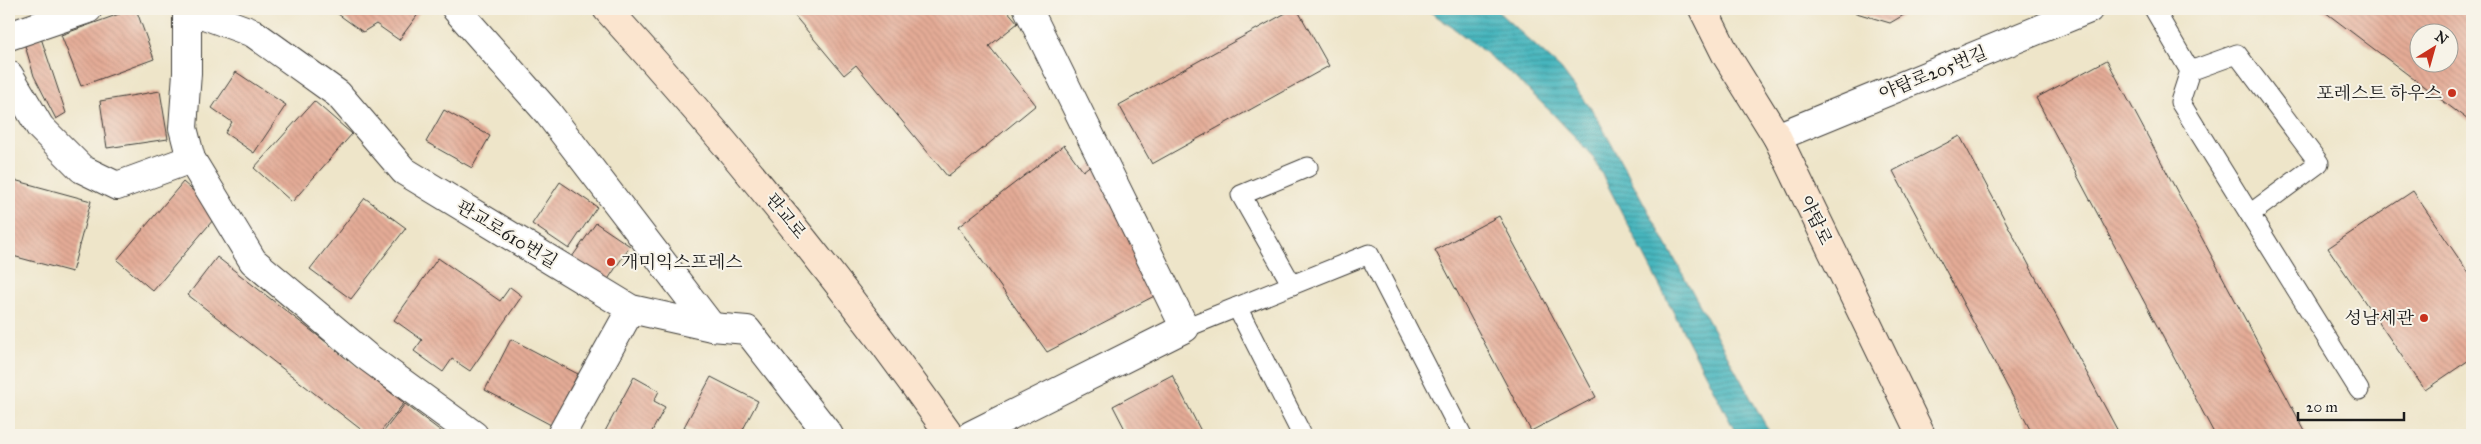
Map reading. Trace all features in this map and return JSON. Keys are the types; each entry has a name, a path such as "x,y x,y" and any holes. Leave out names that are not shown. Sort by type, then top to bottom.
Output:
{"main road":[{"name":"판교로","path":"607,9 685,95 792,222 900,364 950,435"},
{"name":"야탑로","path":"1703,9 1726,55 1777,137 1921,435"}],"street":[{"path":"9,36 88,9"},
{"name":"판교로610번길","path":"474,435 366,356 253,261 191,159 184,128 187,73 187,9 254,33 338,94 404,171 632,309 712,327 747,330 829,435"},
{"path":"456,9 548,112 712,327"},
{"path":"971,435 1185,328 1028,9"},
{"name":"야탑로205번길","path":"1777,137 2089,9"},
{"path":"9,75 40,127 82,169 117,186 191,159"},
{"path":"561,435 632,309"}],"lane":[{"path":"2154,9 2190,71 2180,102 2359,390"},
{"path":"2190,71 2237,54 2319,163 2250,214"},
{"path":"1292,285 1240,195 1308,167"},
{"path":"1185,328 1369,254 1462,435"},
{"path":"1237,306 1302,435"}],"water":[{"path":"1426,9 1495,9 1561,69 1595,114 1771,435 1737,435 1593,157 1555,116 1514,77 1472,42"}],"building":[{"path":"136,9 154,59 81,86 61,35"},
{"path":"331,9 422,9 399,40 376,24 363,32"},
{"path":"789,9 1006,9 1018,23 989,46 1036,105 948,177 856,65 844,75"},
{"path":"1293,9 1297,9 1329,66 1152,164 1119,105"},
{"path":"1843,9 1914,9 1890,23"},
{"name":"포레스트 하우스","path":"2321,9 2472,9 2472,123"},
{"path":"41,38 66,113 56,119 34,76 23,39"},
{"path":"2107,60 2307,435 2215,435 2036,98"},
{"path":"236,72 286,105 254,153 225,133 232,122 212,108"},
{"path":"160,91 168,139 107,148 100,101"},
{"path":"314,101 352,134 292,202 254,168"},
{"path":"444,110 490,136 472,168 426,142"},
{"path":"1960,136 2120,435 2033,435 1893,171"},
{"path":"1064,145 1083,171 1097,160 1160,293 1047,352 958,227"},
{"path":"14,180 91,201 72,272 9,255 9,199"},
{"path":"183,182 219,213 153,291 117,260"},
{"path":"560,182 597,207 569,249 532,224"},
{"name":"성남세관","path":"2413,191 2472,278 2472,358 2425,390 2328,248"},
{"path":"365,198 406,228 351,299 310,269"},
{"path":"1499,216 1596,397 1531,431 1435,250"},
{"path":"596,223 630,246 607,281 572,257"},
{"path":"217,257 404,403 378,435 368,435 188,295"},
{"path":"438,258 500,301 510,287 522,296 470,371 452,359 443,372 414,351 422,340 394,320"},
{"path":"511,339 578,374 551,425 485,390"},
{"path":"1172,375 1203,435 1128,435 1113,406"},
{"path":"634,377 659,391 654,401 665,407 650,435 603,435"},
{"path":"711,377 758,401 740,435 700,435 684,427"},
{"path":"405,404 446,435 381,435"}],"place":[{"name":"포레스트 하우스","path":"2452,93"},
{"name":"개미익스프레스","path":"611,262"},
{"name":"성남세관","path":"2424,318"}]}
